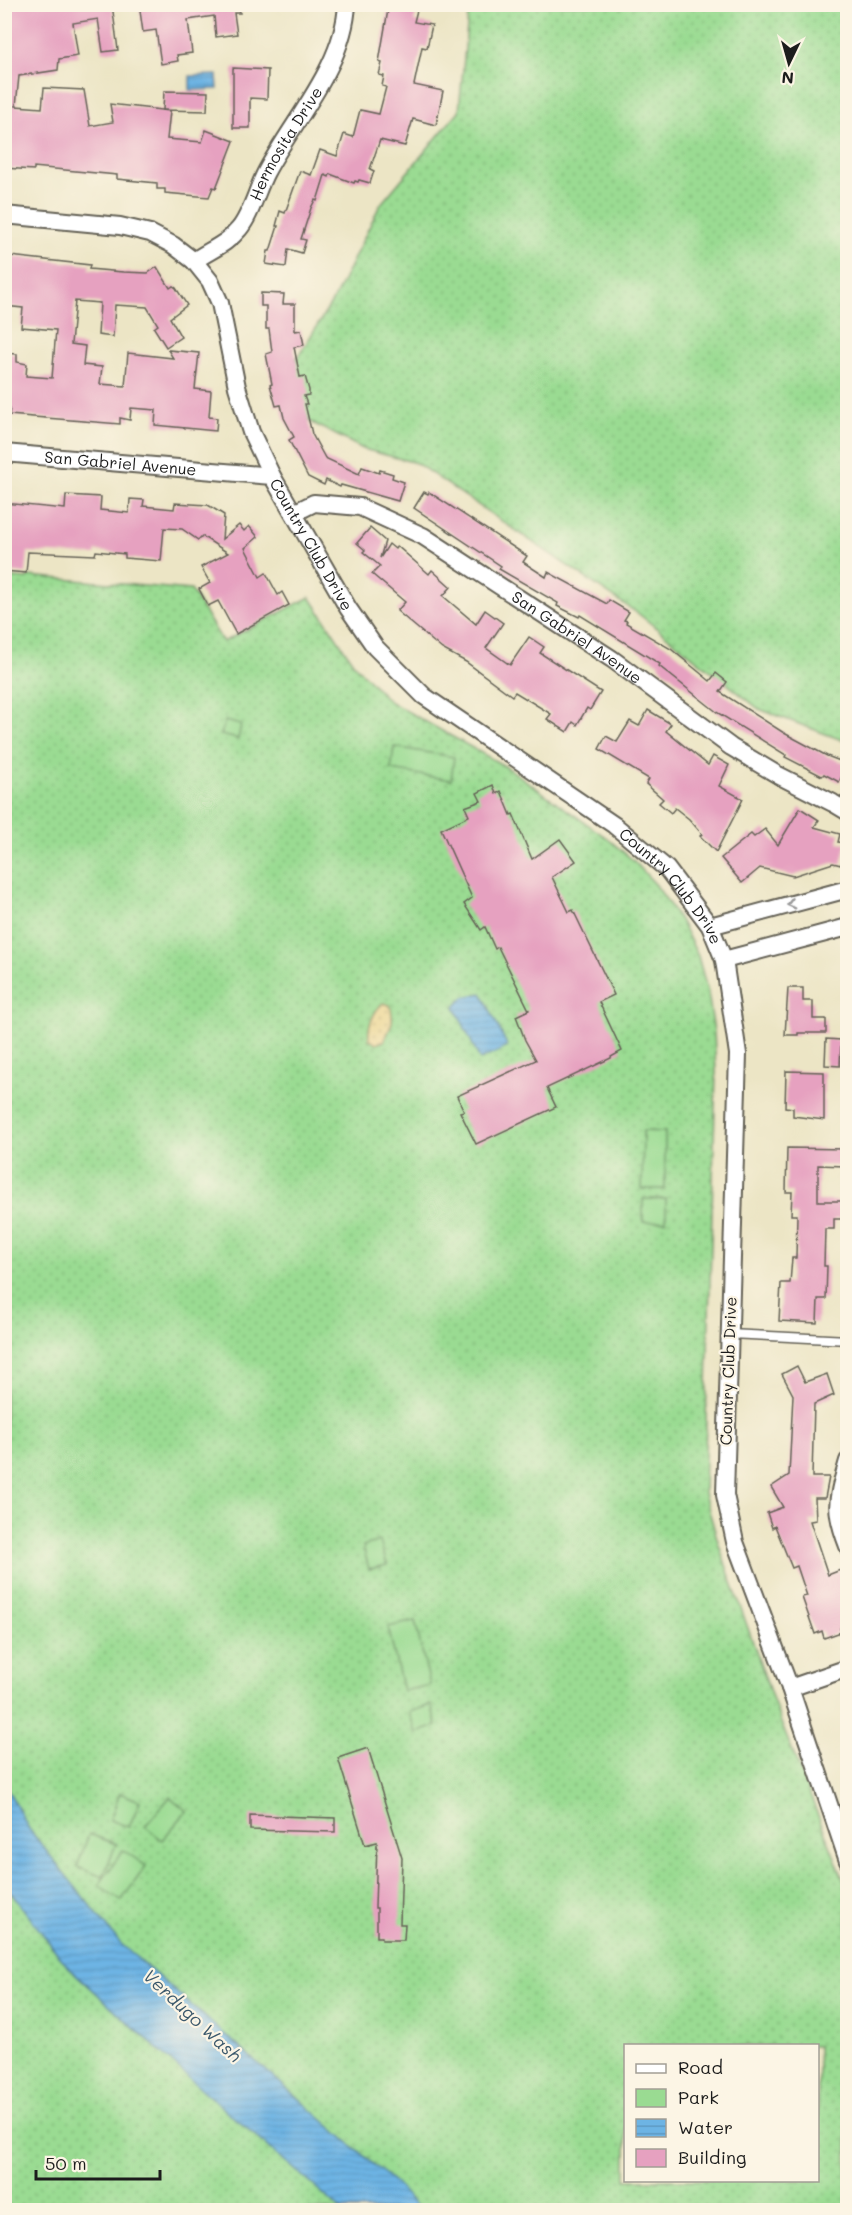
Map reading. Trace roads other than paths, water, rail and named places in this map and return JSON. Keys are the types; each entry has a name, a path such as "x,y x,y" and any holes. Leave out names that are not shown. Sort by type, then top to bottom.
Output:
{"street":[{"name":"Hermosita Drive","path":"194,261 209,250 225,243 240,228 266,171 321,83 340,39 347,4"},
{"name":"Country Club Drive","path":"4,215 120,226 150,233 173,245 194,261 210,281 220,303 237,387 251,432 272,476 348,608 375,647 423,696 614,825 667,869 710,926 723,960 738,1054 725,1496 735,1542 790,1688 848,1861"},
{"name":"San Gabriel Avenue","path":"4,453 272,476"},
{"name":"San Gabriel Avenue","path":"294,513 314,503 360,507 423,536 612,659 731,747 848,812"},
{"path":"710,926 848,889"},
{"path":"723,960 848,927"},
{"path":"848,1461 837,1504 839,1523 848,1546"},
{"path":"790,1688 848,1668"}],"lane":[{"path":"729,1334 848,1340"}],"water":[{"path":"217,75 218,89 190,90 190,76"},
{"path":"482,993 508,1047 480,1060 455,1007 464,997"},
{"name":"Verdugo Wash","path":"5,1784 29,1829 120,1943 395,2183 419,2210 342,2210 202,2090 67,1966 5,1885"}]}
